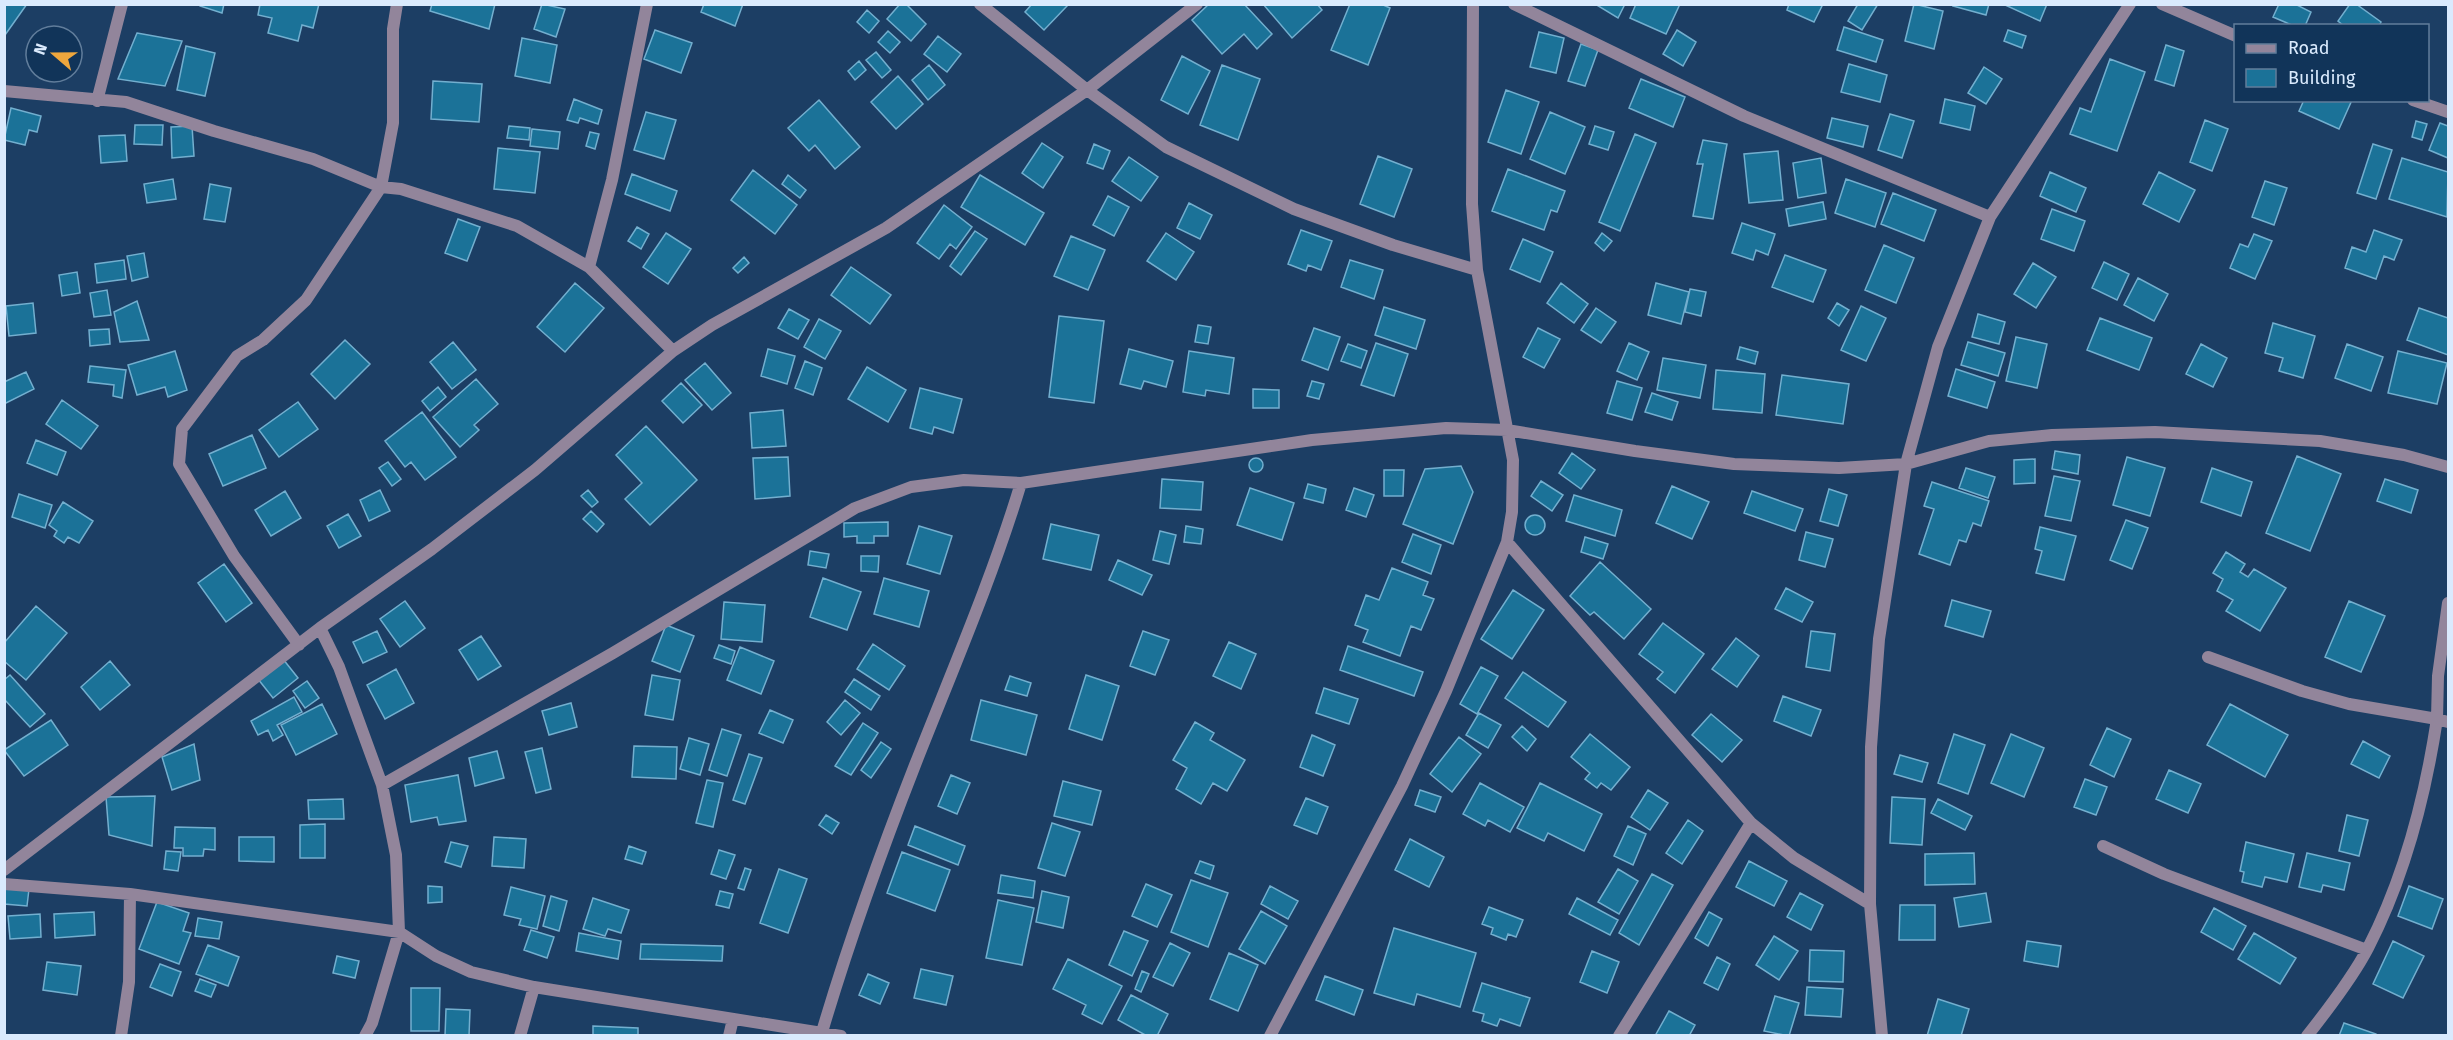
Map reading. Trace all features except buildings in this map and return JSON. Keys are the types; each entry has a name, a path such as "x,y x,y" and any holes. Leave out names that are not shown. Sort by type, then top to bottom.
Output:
{"street":[{"path":"97,101 122,4"},
{"path":"299,645 234,556 179,464 182,429 237,357 263,340 306,300 381,187 393,123 393,29 397,4"},
{"path":"589,267 612,180 647,4"},
{"path":"980,4 1087,90 1166,147 1294,209 1352,231 1477,270"},
{"path":"4,870 320,628 432,549 535,470 673,351 712,325 886,228 1087,90 1197,4"},
{"path":"1270,1035 1402,786 1446,691 1507,542 1513,490 1512,460 1477,270 1472,204 1473,4"},
{"path":"1514,4 1744,116 1990,217"},
{"path":"1882,1035 1870,904 1871,747 1879,639 1906,464 1938,347 1990,217 2130,4"},
{"path":"2162,4 2234,36"},
{"path":"4,91 126,102 214,131 313,159 381,187 401,189 517,226 589,267 673,351"},
{"path":"2419,102 2448,112"},
{"path":"382,785 612,653 855,508 911,486 964,480 1021,483 1312,440 1446,428 1507,430 1635,451 1734,464 1839,468 1906,464 1989,441 2052,435 2155,432 2320,441 2404,455 2448,467"},
{"path":"822,1032 847,948 915,766 985,592 1021,483"},
{"path":"1507,542 1750,823 1794,858 1870,904"},
{"path":"2307,1035 2367,950 2390,897 2415,824 2443,721 2438,675 2448,603"},
{"path":"320,628 339,667 382,785 396,855 399,932 372,1023 365,1035"},
{"path":"2208,657 2302,691 2349,704 2443,721"},
{"path":"1619,1035 1750,823"},
{"path":"2103,846 2164,874 2367,950"},
{"path":"4,884 130,894 399,932 436,956 471,972 534,987 841,1035"},
{"path":"121,1035 129,982 130,894"},
{"path":"520,1035 534,987"},
{"path":"729,1035 733,1019"}]}
